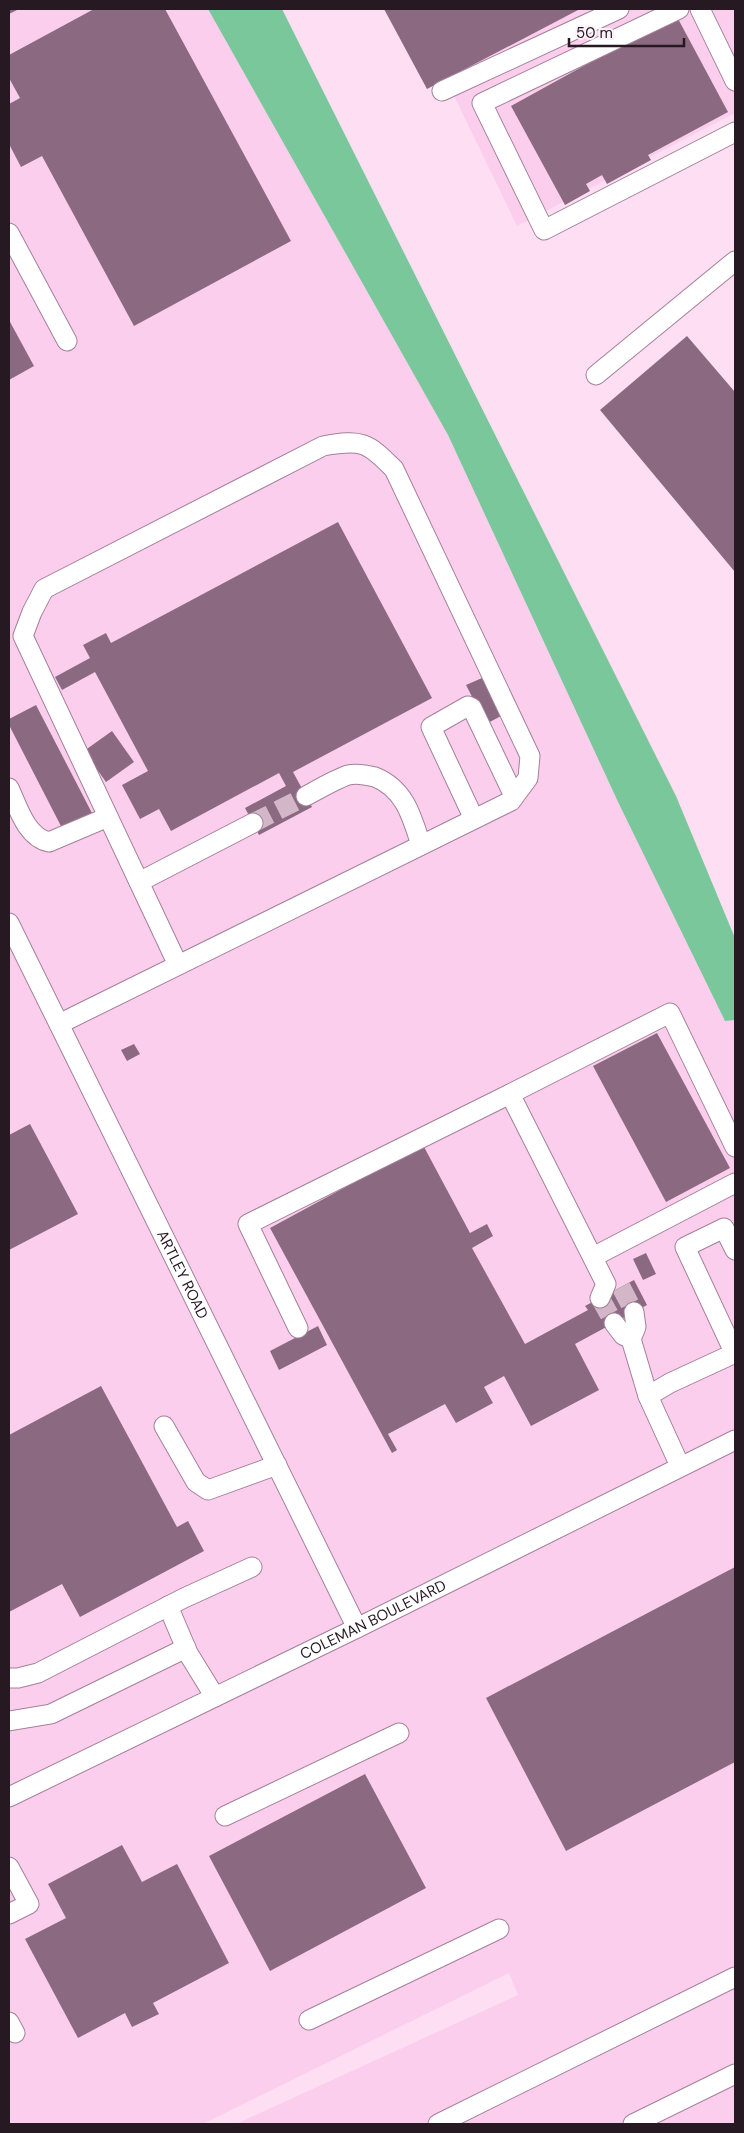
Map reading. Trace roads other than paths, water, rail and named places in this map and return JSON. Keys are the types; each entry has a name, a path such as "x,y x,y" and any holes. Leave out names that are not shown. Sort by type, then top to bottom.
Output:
{"street":[{"path":"442,91 619,9"},
{"path":"679,9 482,104 544,230 735,132"},
{"path":"700,9 735,81"},
{"path":"9,234 66,341"},
{"path":"596,375 733,266"},
{"path":"59,1024 511,801 528,778 530,756 394,469 373,448 357,443 323,446 44,589 32,612 17,628 23,636 178,965"},
{"path":"474,819 431,727 468,706 472,708 514,796"},
{"path":"306,796 350,774 368,775 385,781 396,790 408,807 421,845"},
{"path":"9,788 30,830 39,840 49,842 108,817"},
{"path":"139,882 253,823"},
{"name":"ARTLEY ROAD","path":"10,931 59,1024 358,1628"},
{"path":"298,1328 248,1224 670,1012 735,1147"},
{"path":"510,1094 610,1290"},
{"path":"593,1257 735,1183"},
{"path":"648,1396 670,1383 735,1353 684,1247 724,1228 735,1250"},
{"path":"624,1318 623,1335 631,1339 648,1396 680,1466"},
{"path":"164,1426 196,1482 208,1490 277,1465"},
{"name":"COLEMAN BOULEVARD","path":"9,1797 358,1628 735,1440"},
{"path":"9,1678 18,1678 38,1673 168,1606 252,1566"},
{"path":"168,1606 186,1648 215,1697"},
{"path":"9,1721 51,1714 186,1648"},
{"path":"225,1816 399,1733"},
{"path":"9,1867 29,1904 9,1914"},
{"path":"309,2020 499,1929"},
{"path":"438,2124 735,1976"},
{"path":"633,2124 735,2074"}],"tunnel":[{"path":"253,823 306,796"},
{"path":"621,1287 634,1312"},
{"path":"600,1298 614,1323"}]}
